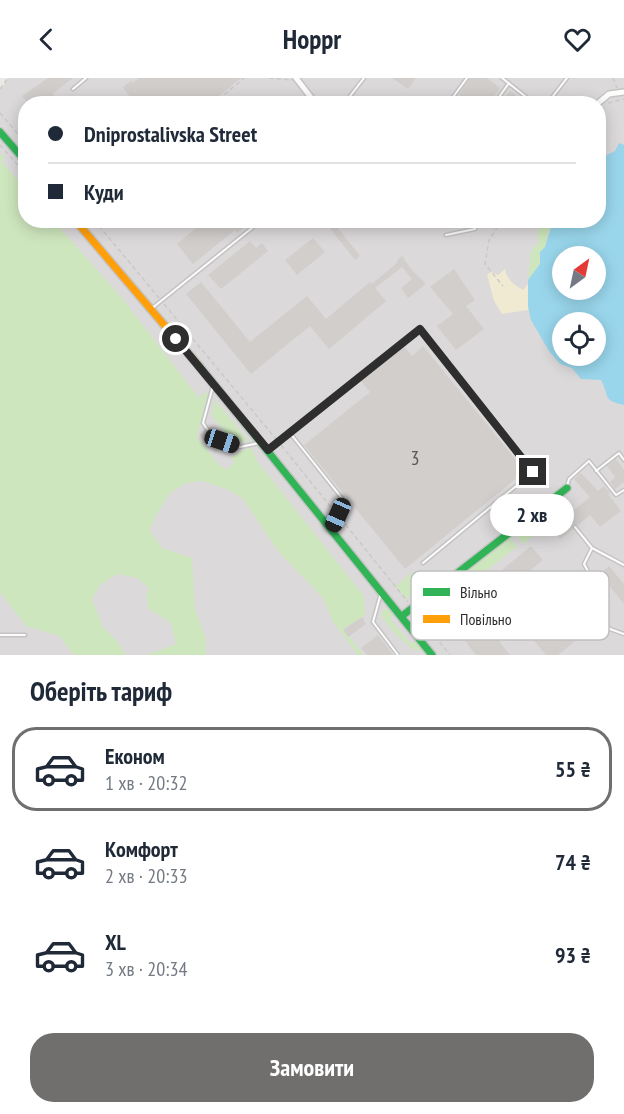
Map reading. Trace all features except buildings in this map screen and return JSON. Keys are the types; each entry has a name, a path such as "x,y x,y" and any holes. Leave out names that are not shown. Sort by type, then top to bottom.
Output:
{"street":[{"path":"297,80 310,96"},
{"path":"606,96 621,92"},
{"path":"1,135 18,153"},
{"path":"82,228 214,384 411,628"},
{"path":"460,571 567,488"},
{"path":"553,499 564,514"},
{"path":"402,616 411,609"},
{"path":"420,640 432,655"}],"lane":[{"path":"73,89 86,78"},
{"path":"350,96 364,78"},
{"path":"454,96 466,78"},
{"path":"502,78 525,96"},
{"path":"553,96 567,78"},
{"path":"500,96 509,83"},
{"path":"151,309 252,228"},
{"path":"446,235 475,228"},
{"path":"268,450 420,329 533,472 423,562"},
{"path":"207,429 202,423 214,384"},
{"path":"290,433 345,502 332,528"},
{"path":"222,441 240,447 262,443"},
{"path":"596,471 619,453 624,460"},
{"path":"567,488 569,479 589,461 616,495 624,490"},
{"path":"575,527 592,548 624,565"},
{"path":"588,571 584,564 592,548"},
{"path":"381,591 374,622 398,655"},
{"path":"609,628 624,634"},
{"path":"0,635 25,635"}],"path":[{"path":"0,89 8,78"},
{"path":"223,96 244,78"},
{"path":"269,78 297,80"},
{"path":"613,78 621,92"},
{"path":"606,104 624,99"},
{"path":"0,112 18,133"},
{"path":"0,145 18,165"},
{"path":"101,228 411,607"},
{"path":"497,228 489,240 485,264 503,286"},
{"path":"438,640 450,655"}],"shaded area":[{"path":"9,78 624,78 624,655 0,655 0,90"}],"green space":[{"path":"0,153 4,157 2,162 18,180 18,228 60,228 121,297 199,398 205,392 208,394 197,437 220,466 226,470 235,462 231,458 243,450 252,448 257,461 364,596 365,615 343,629 364,655 358,655 333,622 323,598 278,551 244,500 231,491 203,481 186,483 170,493 155,517 150,531 162,548 192,558 195,609 205,636 206,655 147,655 176,644 171,623 149,609 146,596 149,588 137,578 117,574 100,585 92,599 103,627 126,655 74,655 59,636 26,626 0,592"},
{"path":"539,228 550,228 545,247 540,252 540,264 528,280 531,251 539,242 537,232"},
{"path":"215,400 250,443 230,439 211,415"},
{"path":"522,525 533,527 537,533 523,544 513,531"},
{"path":"509,536 517,547 486,571 467,571 466,569"},
{"path":"411,573 411,596 407,599 396,586"},
{"path":"384,609 388,609 393,615 391,620 410,643 416,642 423,650 412,648 400,638 381,615"}],"sand":[{"path":"505,269 509,279 516,286 523,290 528,284 528,310 502,314 494,301 487,274 492,272 498,275"}],"water":[{"path":"619,143 624,145 624,405 609,399 601,380 581,379 572,368 566,366 606,366 606,312 552,312 552,355 531,320 528,306 528,280 540,264 540,252 545,247 551,228 606,228 606,156 615,151"}],"tunnel":[{"path":"564,514 575,527"}],"traffic: fast":[{"path":"0,132 18,153"},
{"path":"199,366 411,629"},
{"path":"460,571 567,488"},
{"path":"402,616 411,609"},
{"path":"420,640 432,655"}],"traffic: slow":[{"path":"82,228 199,366"}],"route":[{"path":"176,339 268,450 420,329 533,472"}]}
